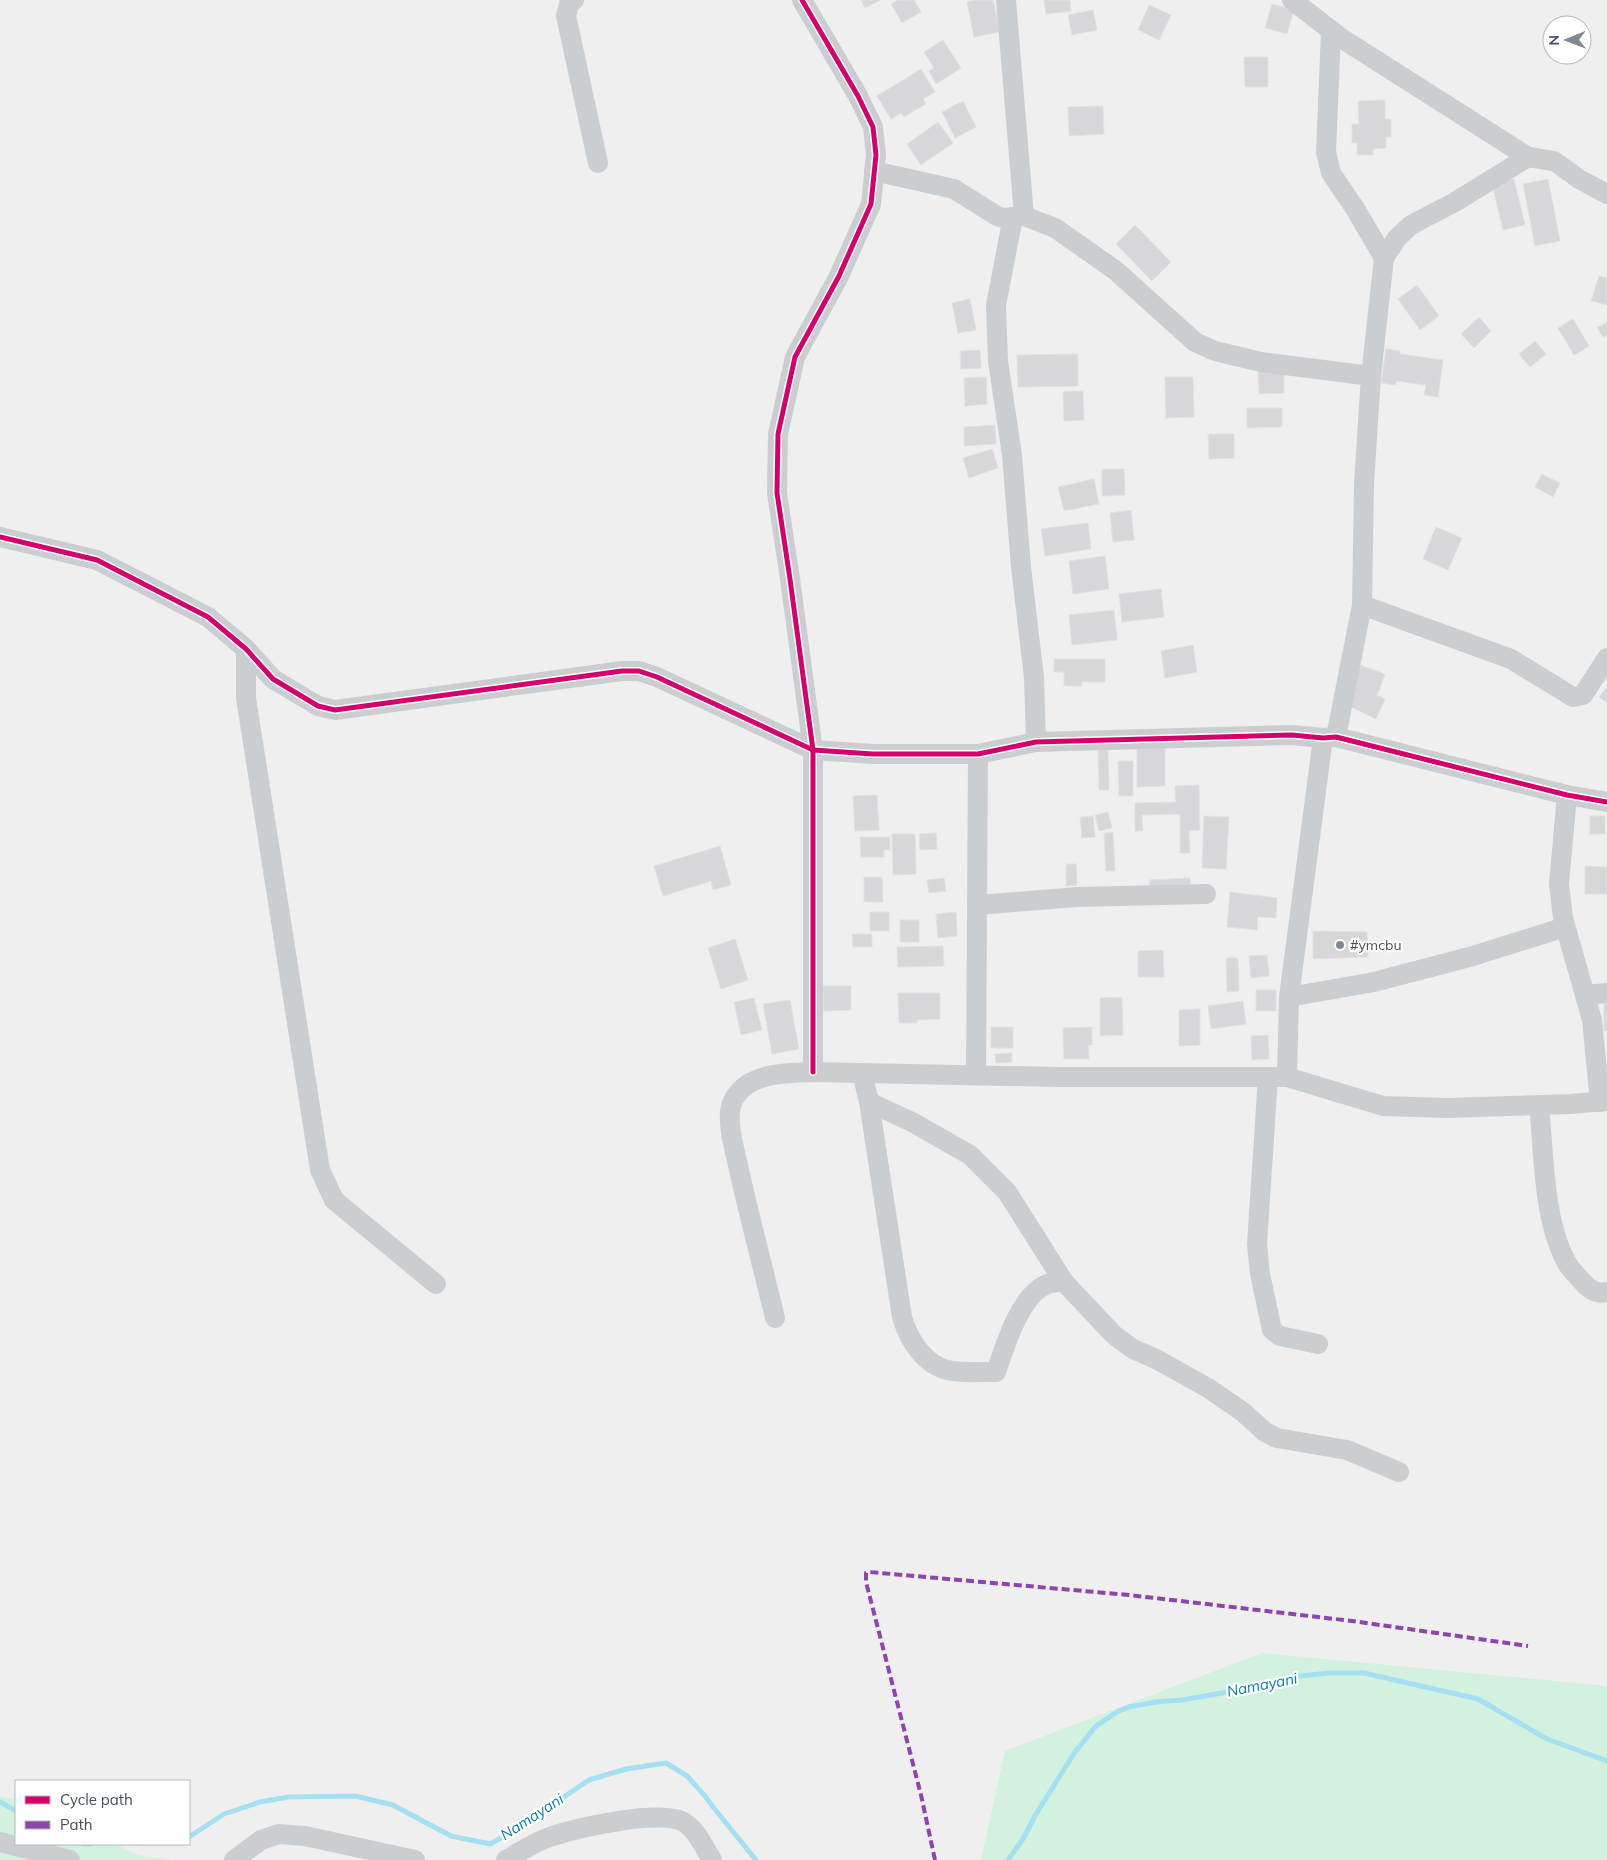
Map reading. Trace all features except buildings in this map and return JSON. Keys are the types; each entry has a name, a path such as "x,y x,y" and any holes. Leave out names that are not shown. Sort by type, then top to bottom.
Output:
{"street":[{"path":"574,0 569,4 566,16 598,163"},
{"path":"802,0 858,96 873,127 876,155 871,204 839,276 795,357 778,434 777,493 813,750 813,1072"},
{"path":"1006,0 1018,217 996,305 998,361 1012,455 1021,567 1034,678 1036,742"},
{"path":"1292,0 1331,31 1528,156 1554,161 1579,179 1607,194"},
{"path":"1331,31 1326,152 1331,173 1356,210 1384,258"},
{"path":"1318,1344 1280,1336 1272,1330 1262,1282 1257,1244 1288,996 1330,737 1362,605 1364,484 1371,376 1384,258 1397,238 1411,225 1455,202 1528,156"},
{"path":"874,171 954,189 997,216 1018,217 1055,228 1115,270 1195,342 1215,351 1261,362 1371,376"},
{"path":"0,537 97,560 208,617 246,649 273,679 318,706 335,710 622,671 639,671 657,676 813,750 873,754 978,754 1036,742 1292,735 1330,737 1567,796 1607,802"},
{"path":"1362,605 1511,659 1573,697 1583,695 1607,658"},
{"path":"246,649 246,698 320,1170 334,1200 436,1284"},
{"path":"976,1075 978,754"},
{"path":"775,1318 742,1185 730,1123 730,1111 733,1100 746,1085 762,1078 780,1074 813,1072 1060,1077 1278,1077 1383,1106 1447,1108 1539,1106 1604,1101 1592,1020 1565,927 1559,884 1567,796"},
{"path":"978,905 1077,897 1206,894"},
{"path":"1288,996 1374,982 1473,956 1565,927"},
{"path":"1586,995 1607,993"},
{"path":"862,1073 869,1102 902,1317 907,1333 927,1359 939,1368 951,1371 996,1372 1014,1324 1028,1300 1045,1285 1064,1282"},
{"path":"869,1102 912,1122 970,1156 1007,1192 1064,1282 1114,1335 1132,1348 1208,1388 1243,1412 1265,1432 1277,1438 1291,1442 1347,1450 1399,1472"},
{"path":"1539,1106 1548,1198 1557,1239 1567,1264 1583,1283 1594,1292 1607,1292"},
{"path":"506,1860 549,1837 581,1827 638,1818 671,1818 684,1822 696,1833 712,1860"},
{"path":"234,1860 261,1840 279,1834 305,1836 415,1860"},
{"path":"0,1842 70,1860"}],"green space":[{"path":"1262,1653 1607,1686 1607,1860 981,1860 1005,1751"},
{"path":"0,1797 15,1799 15,1845 117,1845 137,1855 172,1860 0,1860"}],"waterway":[{"name":"Namayani","path":"1008,1860 1023,1839 1036,1814 1075,1752 1096,1726 1117,1712 1129,1707 1228,1692 1290,1677 1329,1673 1364,1673 1478,1699 1547,1739 1607,1761"},
{"name":"Namayani","path":"190,1836 224,1814 260,1802 288,1797 355,1796 393,1805 451,1836 490,1844 512,1832 589,1780 626,1769 666,1763 687,1776 756,1860"},
{"name":"Namayani","path":"0,1802 15,1810"}],"marked path":[{"path":"935,1860 921,1795 866,1582 866,1573 1129,1595 1352,1621 1528,1646"}],"cycle path":[{"path":"802,0 858,96 873,127 876,155 871,204 839,276 795,357 778,434 777,493 813,750 813,1072"},
{"path":"0,537 97,560 208,617 246,649 273,679 318,706 335,710 622,671 639,671 657,677 813,750 873,754 978,754 1036,742 1292,735 1323,738 1336,737 1567,795 1607,802"}],"place":[{"name":"#ymcbu","path":"1340,945"}]}
